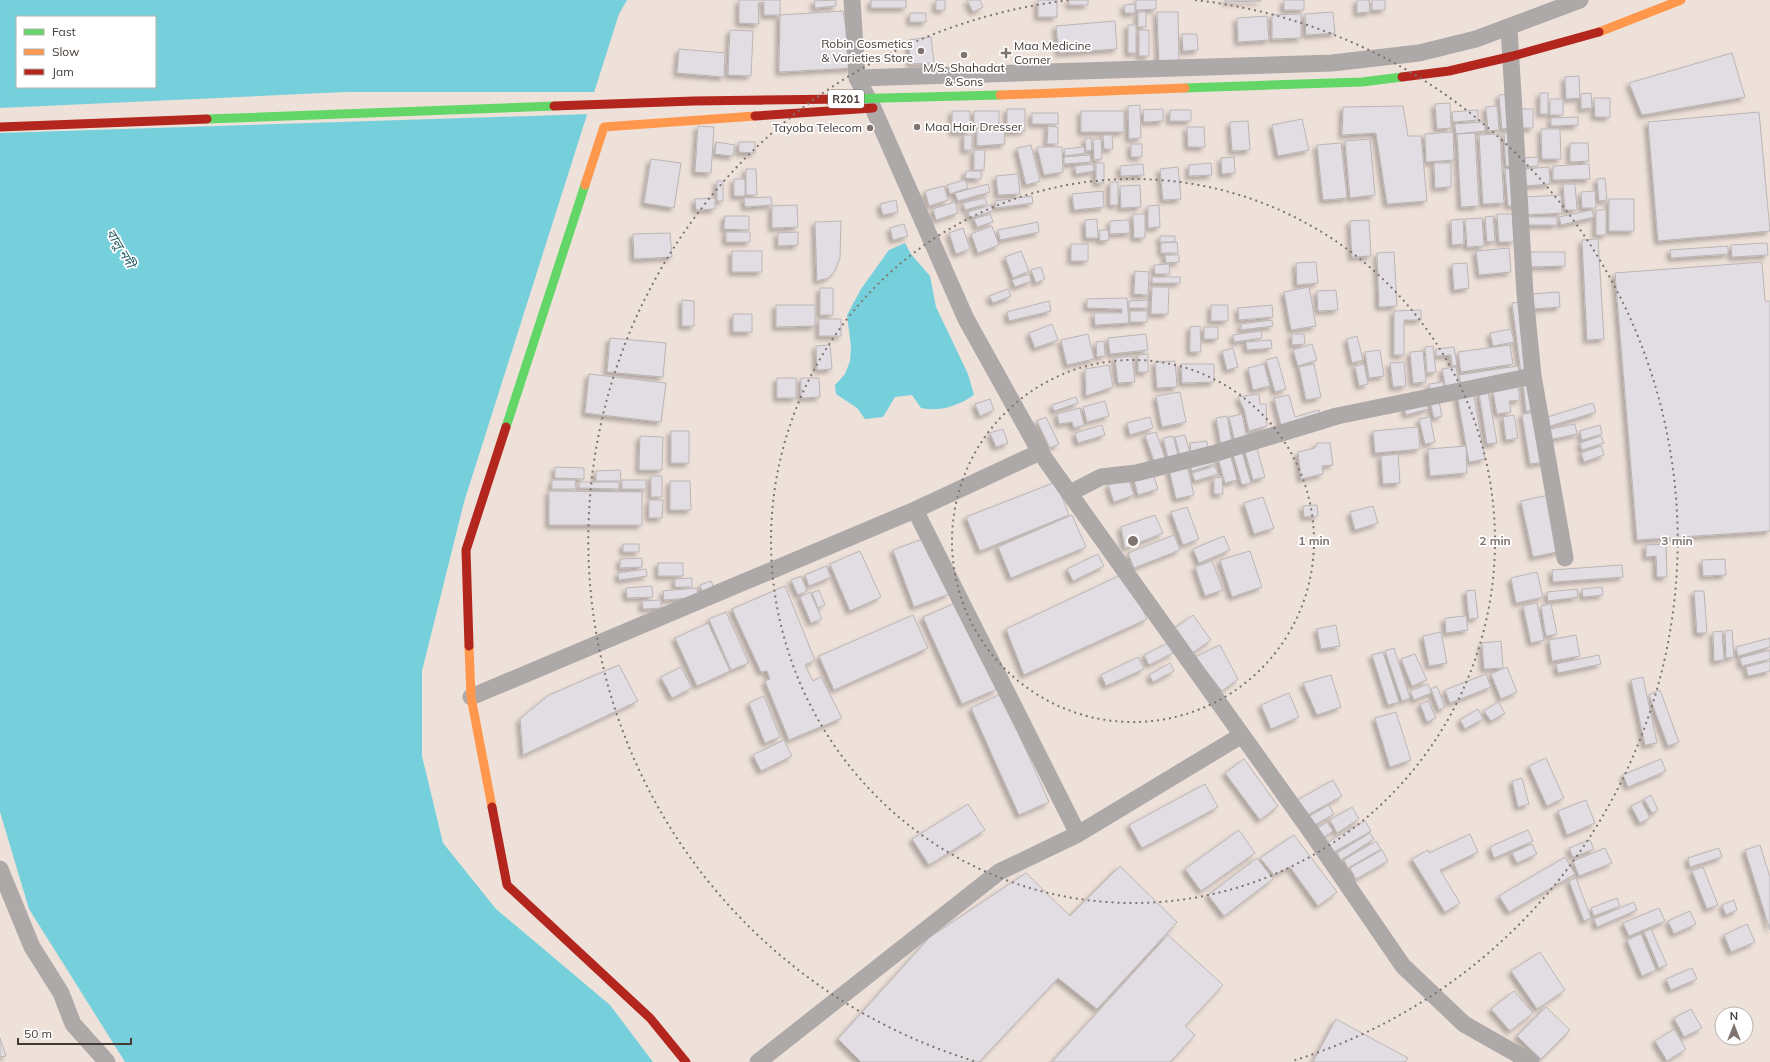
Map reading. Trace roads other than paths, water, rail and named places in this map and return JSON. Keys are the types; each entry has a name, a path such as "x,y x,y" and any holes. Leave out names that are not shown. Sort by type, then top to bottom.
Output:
{"main road":[{"name":"R201","path":"0,127 694,101 876,99 1362,82 1449,71 1513,56 1600,32 1681,0"},
{"path":"686,1062 650,1018 507,885 471,697 466,550 604,128 873,108"}],"street":[{"path":"852,0 857,78 873,108 966,319 1040,452 1242,735 1403,966 1464,1024 1531,1062"},
{"path":"857,78 1332,63 1419,53 1476,39 1509,28 1580,0"},
{"path":"1509,28 1525,294 1533,376 1565,558"},
{"path":"1070,493 1101,477 1136,473 1216,453 1337,416 1533,376"},
{"path":"471,697 915,510 1040,452"},
{"path":"915,510 1078,834"},
{"path":"758,1062 999,872 1078,834 1242,735"},
{"path":"0,869 32,947 61,993 73,1024 107,1062"}],"water":[{"name":"বালু নদী","path":"0,0 627,0 619,14 464,502 422,671 422,756 443,843 496,909 610,1005 653,1062 125,1062 29,909 0,812"},
{"path":"905,243 911,254 930,276 936,307 968,374 974,395 962,402 942,409 921,408 912,395 895,397 883,417 865,419 857,408 836,394 835,385 845,374 850,361 851,346 847,315 861,289 889,250"}],"place":[{"name":"Robin Cosmetics & Varieties Store","path":"921,51"},
{"name":"Maa Medicine Corner","path":"1006,53"},
{"name":"M/S. Shahadat & Sons","path":"964,55"},
{"name":"Maa Hair Dresser","path":"917,127"},
{"name":"Tayoba Telecom","path":"870,128"}]}
